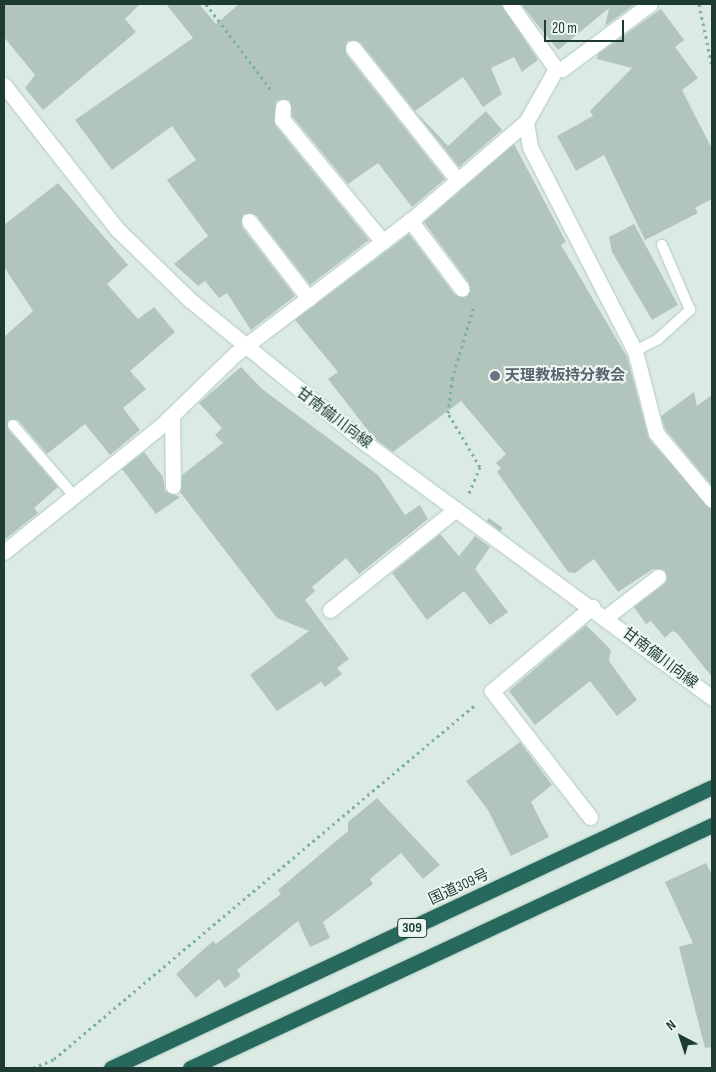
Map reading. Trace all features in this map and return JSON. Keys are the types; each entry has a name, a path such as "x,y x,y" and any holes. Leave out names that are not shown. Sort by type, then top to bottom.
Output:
{"highway":[{"name":"国道309号","path":"112,1068 712,787"},
{"name":"309","path":"190,1068 712,825"}],"street":[{"path":"510,4 556,69"},
{"path":"556,69 562,69 650,4"},
{"path":"354,48 457,179"},
{"path":"4,552 172,416 245,347 383,242 526,122 556,69"},
{"name":"甘南備川向線","path":"4,85 117,229 245,347 458,510 606,617 712,698"},
{"path":"284,107 282,119 383,242"},
{"path":"526,122 534,155 635,351 656,433 712,500"},
{"path":"410,220 462,289"},
{"path":"249,221 309,300"},
{"path":"172,416 173,486"},
{"path":"330,610 458,510"},
{"path":"606,617 658,576"},
{"path":"590,817 492,691 592,607"}],"lane":[{"path":"635,351 658,340 690,310 662,245"},
{"path":"13,425 74,496"}],"path":[{"path":"206,4 284,107"},
{"path":"700,4 712,66"},
{"path":"458,510 480,468 448,413 452,379 474,304 462,289"},
{"path":"33,1068 54,1059 492,691"}],"building":[{"path":"4,4 140,4 125,19 136,32 43,110 25,88 35,75 4,37"},
{"path":"166,4 199,4 216,24 239,4 501,4 538,60 522,72 514,57 491,68 502,94 483,107 463,77 415,111 448,146 486,111 502,130 459,167 360,42 347,41 346,54 445,179 412,207 378,163 348,184 292,116 289,100 276,101 275,125 369,240 310,285 256,215 243,214 242,227 295,296 251,330 227,293 219,298 205,281 198,286 174,264 208,236 167,180 196,160 172,126 112,170 75,120 193,38"},
{"path":"521,4 635,4 605,26 609,8 558,50"},
{"path":"661,9 684,40 675,47 698,78 682,90 712,149 712,199 695,208 698,213 645,240 604,155 576,171 557,136 593,116 590,111 632,68 597,59 598,54"},
{"path":"514,144 566,242 561,245 627,357 649,439 712,509 712,677 677,633 672,631 665,638 651,621 646,624 634,607 664,584 665,571 653,569 618,592 594,559 575,573 568,572 497,472 501,468 496,463 506,454 461,401 393,452 373,437 328,379 338,372 295,320 409,234 455,295 468,296 469,283 424,222"},
{"path":"58,183 128,265 107,284 138,319 154,307 175,332 130,371 146,389 123,408 140,430 110,455 85,424 47,454 18,420 8,420 8,429 58,487 34,508 38,513 4,540 4,337 33,311 4,267 4,225"},
{"path":"634,224 678,305 652,320 612,252 609,237"},
{"path":"241,367 262,389 378,475 405,515 420,505 428,519 359,574 346,558 312,587 315,591 305,600 349,659 337,668 342,674 325,687 321,682 277,711 250,675 309,631 277,618 180,492 182,475 223,443 215,435 222,428 199,403"},
{"path":"694,392 697,406 712,395 712,486 665,429 661,416"},
{"path":"144,452 163,477 165,491 180,497 156,514 122,469"},
{"path":"489,518 503,528 500,531 487,521"},
{"path":"440,534 459,556 475,536 490,547 475,569 508,612 490,625 464,591 427,620 392,573"},
{"path":"586,625 611,650 609,661 637,700 617,716 590,681 535,725 509,691"},
{"path":"520,742 552,785 531,802 549,837 511,856 488,810 466,781"},
{"path":"377,798 440,865 423,879 401,853 370,879 373,884 323,922 330,938 310,947 298,921 237,970 241,976 225,988 219,979 196,998 176,974 213,941 216,944 281,894 278,890 348,831 348,822"},
{"path":"706,863 712,875 712,1047 705,1048 679,947 693,943 665,882"}],"place":[{"name":"天理教板持分教会","path":"495,376"}]}
